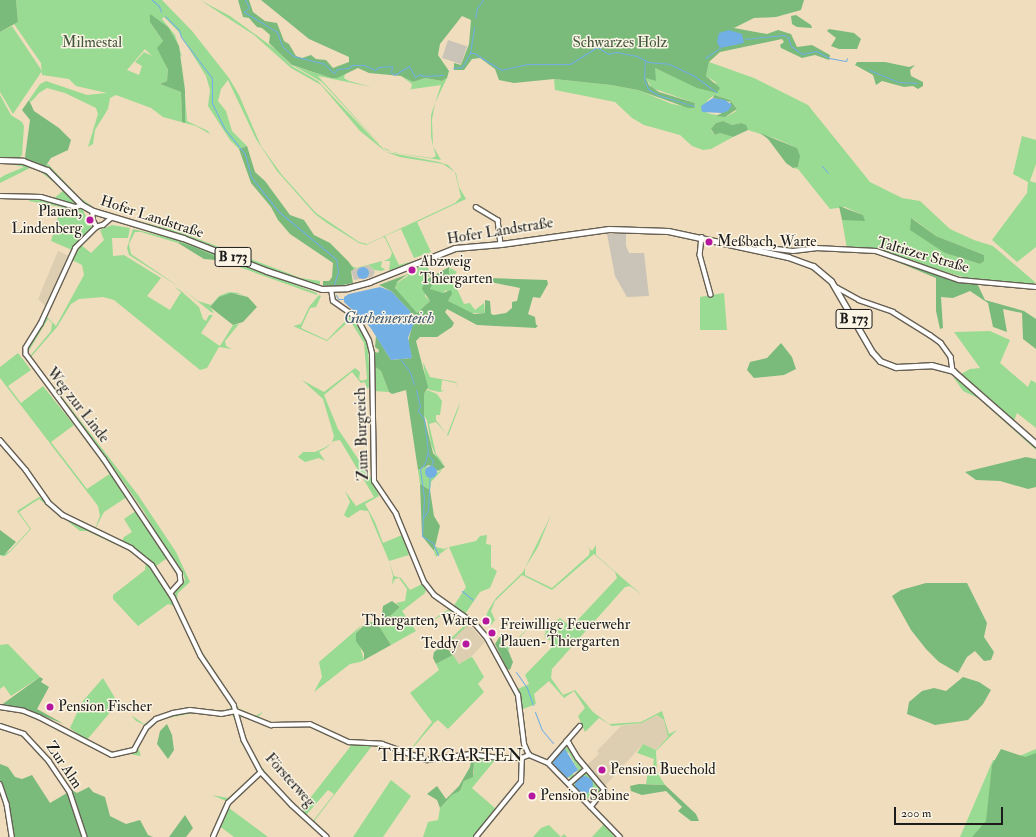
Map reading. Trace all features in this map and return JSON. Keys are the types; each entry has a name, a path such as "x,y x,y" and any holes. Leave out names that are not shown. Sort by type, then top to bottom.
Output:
{"main road":[{"name":"Hofer Landstraße","path":"0,160 23,161 46,170 82,205 93,211 112,218 183,238 305,284 331,289 357,286 389,276 446,250 609,229 653,229 702,237 757,250 813,266 836,287 872,352 880,361 896,367 940,365 953,371"},
{"name":"B 173","path":"953,371 1036,444"}],"street":[{"path":"0,196 41,197 76,207 82,205"},
{"path":"476,207 498,220 501,244"},
{"path":"93,211 93,220 97,227"},
{"name":"Weg zur Linde","path":"112,218 104,225 97,227 76,248 38,330 26,348 26,354 104,459 180,573 181,582 171,593"},
{"path":"702,237 700,254 711,295"},
{"name":"Taltitzer Straße","path":"757,250 760,247 793,251 816,248 876,251 959,280 1036,286"},
{"name":"Hofer Landstraße","path":"836,287 859,300 893,312 930,334 941,343 951,357 953,371"},
{"name":"Zum Burgteich","path":"331,289 333,300 351,313 361,324 371,347 371,436 376,486 396,514 418,572 429,590 475,624 487,638 510,676 521,704 524,744 529,755"},
{"name":"Försterweg","path":"0,440 55,508 73,522 136,552 152,565 171,593 201,656 227,693 236,711 244,740 261,772 292,805 327,837"},
{"path":"0,707 24,711 39,717 112,755 134,750 146,728 156,719 173,713 190,710 221,714 236,711 271,725 310,724 343,740 382,744 427,760 471,754 522,758 529,755 548,763 620,837"},
{"name":"Zur Alm","path":"0,726 24,734 49,760 70,792 85,837"},
{"path":"548,763 580,726"},
{"path":"566,742 586,769 605,790 591,807"},
{"path":"476,837 521,782 522,758"},
{"path":"569,784 586,769"},
{"path":"214,837 228,804 261,772"},
{"path":"0,784 8,804 12,837"}],"shaded area":[{"path":"448,40 467,46 461,64 442,58"},
{"path":"607,234 626,234 626,246 629,253 644,253 649,296 627,297 615,276"},
{"path":"58,251 69,256 46,307 38,299"},
{"path":"369,265 375,272 372,277 354,280 351,270"},
{"name":"Teddy","path":"468,623 485,642 471,657 459,664 446,646"},
{"path":"657,715 664,720 668,737 655,750 643,744 605,786 586,766 599,754 597,751 621,726 642,723"}],"green space":[{"path":"0,0 16,0 18,22 0,32"},
{"name":"Milmestal","path":"16,0 162,0 192,31 229,78 239,95 261,146 282,175 316,213 359,242 367,244 455,203 461,197 455,172 459,187 466,199 417,222 431,252 414,258 401,229 385,236 399,265 413,261 389,272 390,261 384,261 390,258 392,253 385,238 383,237 366,245 359,243 315,214 277,171 256,139 228,80 221,89 218,101 226,111 232,131 247,146 239,149 230,140 208,106 210,90 206,76 178,31 164,17 162,19 175,35 182,57 150,22 163,41 160,51 168,71 167,81 160,84 181,92 182,122 185,93 187,121 208,131 210,134 196,126 163,117 151,108 116,95 110,98 108,109 95,130 93,144 88,147 98,114 96,108 65,93 47,88 39,93 31,102 29,100 40,84 46,81 87,95 107,93 76,86 69,79 42,75 41,63 14,24 18,22","holes":["145,49 152,56 144,52 135,62 142,66 139,75 127,70"]},
{"path":"200,0 230,16 278,51 292,66 318,81 386,152 360,131 321,85 291,68 254,35"},
{"name":"Schwarzes Holz","path":"238,0 249,0 253,12 265,21 277,23 284,41 289,44 296,56 302,58 311,55 316,59 326,60 333,68 349,62 349,57 309,39 261,0 804,0 801,10 776,17 754,18 734,28 767,34 778,30 791,34 797,47 812,45 830,55 829,60 815,55 802,58 781,48 780,45 784,42 782,39 720,52 709,62 706,76 720,88 717,93 697,88 655,68 656,81 646,78 649,85 659,92 695,103 694,108 688,108 638,90 611,85 554,79 514,83 499,80 495,69 480,58 472,59 464,70 454,70 454,63 461,65 469,44 471,20 462,16 440,44 438,55 449,71 447,78 442,81 425,78 413,82 401,76 369,73 358,68 337,78 331,78 292,65 269,43 270,35 262,28 257,27 249,18 243,17"},
{"path":"150,14 168,27 179,46 185,91 185,123 182,122 181,92 160,84 167,81 168,70 157,48 163,41 150,22"},
{"path":"796,15 811,25 812,28 797,27 792,24 791,16"},
{"path":"12,26 42,71 13,114 0,92 0,32"},
{"path":"829,29 854,33 861,39 857,49 839,49 831,46 836,38 827,31"},
{"path":"709,62 754,78 808,105 870,182 902,198 920,201 950,229 974,240 993,246 1036,283 1029,286 976,281 862,247 861,250 847,249 842,220 863,215 845,207 830,209 798,169 793,168 798,167 799,163 797,148 777,139 748,130 741,123 732,125 723,121 716,123 711,130 715,135 720,133 733,137 711,149 703,150 692,146 680,135 644,125 632,118 615,102 555,90 554,79 611,85 638,90 672,104 694,108 695,103 652,88 646,78 655,68 697,87 717,83 706,76","holes":["714,95 730,100 737,109 735,112 725,117 707,113 707,101","912,218 936,236 984,255 980,264 945,253"]},
{"path":"857,62 885,62 909,67 915,65 910,70 911,76 923,82 923,86 918,89 913,86 904,87 882,81 876,85 873,75 855,65"},
{"path":"294,66 331,78 345,74 344,78 349,81 372,87 318,76 380,145 322,82"},
{"path":"401,76 413,82 425,78 442,81 447,78 435,103 441,85 406,90 411,89 412,84"},
{"path":"0,95 11,115 22,122 24,126 22,155 18,159 0,158"},
{"path":"714,95 730,100 737,109 725,117 716,116 722,113 731,102 713,98"},
{"path":"29,100 34,111 59,128 71,140 68,150 51,158 45,167 26,160 25,157 30,120 22,110"},
{"path":"435,103 432,120 433,146 431,137 431,115"},
{"path":"723,121 732,125 741,123 746,125 748,130 733,137 720,133 715,135 711,129 716,123"},
{"path":"760,133 797,148 800,156 798,167 793,168 786,163 768,139"},
{"path":"1022,136 1036,140 1036,164 1030,181 1036,183 1036,247 1017,262 992,240 1027,193 1028,182 1013,174"},
{"path":"247,146 255,172 265,181 290,215 304,220 314,235 330,243 348,261 354,269 351,271 353,283 338,286 323,286 323,281 329,281 332,277 333,263 290,234 278,220 271,207 251,183 239,149"},
{"path":"433,146 441,160 406,155 432,158 436,156"},
{"path":"386,152 439,162 448,165 455,172 443,164 400,157"},
{"path":"0,162 23,164 37,168 50,175 78,204 78,205 53,199 64,190 38,170 30,168 0,183 0,178 24,167"},
{"path":"48,164 79,197 99,211 177,231 301,278 320,281 320,284 311,284 94,210 83,203 59,178 44,167"},
{"path":"29,197 41,198 82,209 92,227 72,250 51,241 61,207 29,201"},
{"path":"839,206 863,215 865,221 842,220"},
{"path":"911,218 936,236 984,255 984,261 980,264 945,253 910,230"},
{"path":"112,225 130,228 128,238 112,238 113,256 124,255 161,278 147,296 170,310 181,292 174,287 180,290 199,307 203,319 206,321 209,315 213,315 201,333 220,346 233,325 239,324 225,341 226,346 232,349 219,347 207,368 200,370 114,300 103,297 79,299 71,304 57,327 31,357 31,355 51,331 52,323 48,319 27,354 28,346 40,329 55,298 47,317 56,326 84,275 82,265 72,260 76,253 81,245 91,253 104,240 100,230"},
{"path":"133,229 179,240 317,293 317,295 225,262 179,242 178,243 141,232 135,232 129,244 131,254 181,288 129,255 127,248"},
{"path":"179,242 226,261 204,259 178,243"},
{"path":"862,247 881,248 939,272 976,281 985,300 1024,311 1036,319 1036,349 1023,339 1022,313 1003,309 1007,332 993,327 988,303 970,291 953,298 941,297 943,328 940,329 936,311 936,278 878,254 861,253"},
{"path":"382,261 381,267 385,269 382,271 374,270 369,265 354,269 352,266 356,268"},
{"path":"425,263 432,275 428,277 425,296 430,301 417,313 397,293 395,284 408,276 407,274"},
{"path":"449,267 457,272 452,278 464,304 470,303 475,310 484,303 485,313 468,313 457,308 448,301 451,296 446,290 443,293 431,291 430,286 444,277 450,270"},
{"path":"449,267 449,274 434,281 430,289 443,293 451,290 452,294 448,301 474,314 485,313 485,300 490,301 491,314 494,315 506,313 512,308 512,302 517,301 520,288 490,282 489,278 547,280 548,284 540,298 533,297 528,314 535,317 536,325 538,325 536,328 477,325 447,309 445,312 454,323 452,327 437,337 420,337 416,341 428,387 424,394 424,416 433,453 445,467 438,471 429,465 418,470 406,390 392,394 389,392 381,371 374,366 373,351 378,353 379,350 375,347 376,336 391,360 412,358 408,342 412,327 410,311 391,291 379,285 408,274 397,282 395,288 417,313 430,301 422,289 424,281"},
{"path":"181,288 198,301 211,305 219,296 229,292 238,293 248,297 239,294 219,297 210,307 214,313 211,312"},
{"path":"231,293 248,297 257,307 243,322 233,325 210,307 219,297"},
{"path":"724,293 727,330 700,330 700,297"},
{"path":"319,295 321,296 316,307 310,308 301,328 327,340 350,316 362,331 368,344 370,386 367,389 365,382 361,383 352,372 324,395 338,429 371,478 379,496 365,504 375,522 383,543 402,535 409,555 389,561 368,511 360,510 348,518 344,515 350,502 345,491 356,506 374,497 340,440 332,443 334,436 323,399 302,380 324,392 355,368 360,372 359,379 362,381 367,379 364,343 351,322 348,322 327,341 293,326 301,324 309,307"},
{"path":"990,331 1010,340 1000,363 1028,387 1031,380 1036,383 1036,428 1017,413 1014,421 1036,441 1036,450 978,398 963,391 954,378 970,369 980,368 954,332"},
{"path":"781,343 792,357 796,369 784,375 754,378 747,370 750,362 767,358"},
{"path":"373,351 374,366 381,371 389,392 374,391"},
{"path":"18,353 31,370 8,386 21,403 43,386 74,425 51,442 87,489 111,473 127,497 104,512 94,531 100,516 98,506 0,378 0,367"},
{"path":"31,357 138,495 176,552 190,582 178,593 177,598 195,641 239,708 255,716 263,712 257,718 237,707 197,646 175,599 175,592 185,580 182,570 169,555 143,510 101,450 31,361"},
{"path":"423,362 430,377 456,382 460,394 456,383 442,380 441,390 444,391 439,392 427,389"},
{"path":"427,390 437,394 442,401 440,415 436,415 436,420 446,434 436,422 429,424 436,454 444,464 437,459 431,444 427,420 424,416 424,394"},
{"path":"460,402 458,410 448,436 447,435"},
{"path":"331,444 319,452 325,461 319,458 305,462 298,457 303,452 315,452"},
{"path":"1026,457 1036,459 1036,487 1028,489 1000,481 976,480 965,472"},
{"path":"427,466 426,472 437,473 443,469 431,482 430,490 420,484 418,470"},
{"path":"420,484 430,490 434,516 440,526 434,551 422,536"},
{"path":"39,497 68,520 138,555 87,531 80,531 39,499 19,512 31,529 11,551 5,556 0,556 10,551 30,529 17,511"},
{"path":"137,510 167,558 155,567 147,558 121,543 124,537 132,532 124,519"},
{"path":"551,515 538,547 525,568 525,575 552,588 589,555 590,550 587,546 592,551 596,545 596,555 642,595 630,586 625,587 552,669 551,678 563,695 575,690 593,712 609,724 641,722 662,711 669,734 677,730 656,751 657,772 665,785 646,784 648,772 653,767 654,759 637,753 643,744 656,750 668,737 664,720 657,715 642,723 612,726 599,718 585,732 578,716 585,708 574,691 564,698 549,681 534,694 536,704 523,709 518,689 529,684 525,675 555,644 544,637 549,634 544,635 546,632 535,621 544,629 560,618 569,625 574,624 617,578 615,572 594,554 552,590 522,575 495,601 491,611 495,620 491,625 486,616 488,611 496,598 523,572"},
{"path":"0,530 16,542 4,555 0,555"},
{"path":"487,535 486,544 491,545 491,567 497,571 490,588 480,592 465,614 453,607 466,587 449,547 476,541 480,536"},
{"path":"436,547 444,549 449,547 436,557 434,551"},
{"path":"389,561 394,576 401,578 410,590 422,584 426,589 425,593 402,611 416,631 391,645 379,626 400,607 396,603 405,601 407,589 399,578 395,579 392,585 393,576"},
{"path":"146,562 154,570 171,597 196,650 232,702 234,708 232,711 219,713 183,709 194,708 227,711 232,706 192,644 174,606 168,604 138,626 113,599 113,595 145,570"},
{"path":"926,583 967,583 987,623 984,637 994,652 991,660 984,661 975,651 967,657 958,673 939,662 926,649 911,630 892,596 901,590"},
{"path":"392,601 400,607 379,626 391,645 364,660 364,653 356,641 356,633 366,623 381,621 383,606"},
{"path":"449,609 464,618 470,623 446,646 444,645 466,624 463,618 451,611 416,631"},
{"path":"535,621 508,650 503,647 501,640 503,646 509,647"},
{"path":"362,625 356,633 364,660 367,659 360,662 350,664 314,692 322,677 319,662"},
{"path":"502,633 501,644 508,650 513,662 510,670 507,669 495,644"},
{"path":"8,644 40,677 11,696 4,686 0,689 0,645"},
{"path":"444,645 453,655 436,664 433,658 434,652"},
{"path":"453,655 459,664 471,657 473,658 484,677 478,684 484,692 448,729 438,720 434,723 411,750 412,753 410,750 432,722 410,693 439,670 436,664"},
{"path":"40,677 43,679 41,682 49,687 37,709 64,724 28,710 0,706"},
{"path":"963,677 979,682 991,690 983,704 968,720 935,725 907,714 909,702 922,691 934,688 946,691"},
{"path":"103,678 118,703 86,741 70,728 82,702"},
{"path":"183,709 160,716 145,725 136,721 131,715 144,724 162,714"},
{"path":"188,711 213,715 234,714 242,738 258,768 257,777 252,782 257,772 244,745 232,715 216,716 194,713 163,719 155,723 144,735 138,747 141,756 130,754 136,749 146,729 152,723 173,713"},
{"path":"240,714 274,727 270,727 245,716 240,717 242,731 258,763 297,809 264,773 253,756 241,731 238,716"},
{"path":"167,724 172,735 174,750 168,759 157,744 160,731"},
{"path":"298,724 313,726 344,742 360,745 376,744 389,746 414,758 390,747 372,746 315,820 315,822 324,830 328,837 313,821 334,794 328,790 306,815 300,811 350,747 350,744 339,741 308,726 294,725 274,727"},
{"path":"566,746 582,768 571,778 562,776 552,763 554,757 574,775 578,770 569,753 560,751"},
{"path":"1001,749 1025,757 1036,753 1036,837 972,837 986,821 992,765"},
{"path":"1036,749 1036,837 960,837 993,760 1010,760"},
{"path":"472,756 488,759 474,763 473,777 464,781 460,791 452,795 440,808 437,800 427,794 437,786 446,799 459,786 470,767"},
{"path":"488,759 495,760 472,788 496,809 474,837 423,837 428,822 438,820 440,808 452,795 460,791 464,781 474,774 474,763"},
{"path":"0,764 8,767 15,777 22,779 32,775 50,803 72,790 77,793 89,787 93,792 105,797 110,816 126,824 140,820 148,835 153,837 13,837 9,806 0,791"},
{"path":"583,774 589,774 600,788 600,794 592,801 572,786"},
{"path":"391,780 411,796 383,837 353,837"},
{"path":"252,782 226,801 212,795 228,798"},
{"path":"639,784 665,785 696,814 699,821 691,821 678,811 682,807 666,791 642,795 631,791 630,786"},
{"path":"229,808 268,837 234,837 218,825"},
{"path":"185,815 193,828 186,837 169,837"},
{"path":"604,824 615,837 592,837"},
{"path":"549,825 561,837 533,837 541,828"}],"water":[{"path":"729,30 742,34 744,43 720,48 717,42 719,33"},
{"path":"713,98 725,100 732,105 728,111 722,113 702,112 701,106"},
{"path":"361,267 365,267 369,273 365,279 361,279 357,275 357,271"},
{"name":"Gutheinersteich","path":"380,287 391,291 410,311 414,323 408,338 412,358 391,360 370,327 344,302 344,297 349,294"},
{"path":"429,466 433,466 437,472 433,478 429,478 425,474 425,470"},
{"path":"565,749 578,770 567,778 553,764 554,757"},
{"path":"580,776 588,776 593,781 591,792 588,794 580,794 575,789 575,781"}],"waterway":[{"path":"152,0 159,6 161,12"},
{"path":"245,0 249,7 244,12 277,32 282,46 293,56 324,64 334,73 337,69 348,68 352,65 364,65 375,70 379,67 392,66 391,72 394,75 409,66 415,77 420,74 423,76 443,75"},
{"path":"475,18 477,8 483,0"},
{"path":"165,16 179,30 181,37 212,78 212,103 224,128 245,154 251,177 278,211 336,259 338,272 334,284"},
{"path":"470,53 474,27"},
{"path":"745,39 783,35 788,37 791,46 802,54 816,51 829,58 846,61 847,58"},
{"path":"453,68 462,67 470,53 474,53 501,70 528,64 570,64 597,47 608,54 616,52 637,56 648,62 669,64 693,75 716,92"},
{"path":"705,58 720,48"},
{"path":"645,61 644,79 648,89 658,95 694,106"},
{"path":"869,70 898,82 917,83"},
{"path":"822,166 828,173"},
{"path":"336,295 338,299 343,299"},
{"path":"401,360 410,372 414,384"},
{"path":"416,390 420,406 418,411 424,419 428,450 425,463 420,469 424,498 422,536 433,543 438,555"},
{"path":"428,454 433,461 431,466"},
{"path":"424,517 428,510 430,477"},
{"path":"462,591 473,600"},
{"path":"516,672 527,688 533,705"},
{"path":"535,712 542,730 553,743"}],"place":[{"name":"Plauen, Lindenberg","path":"90,220"},
{"name":"Meßbach, Warte","path":"709,242"},
{"name":"Abzweig Thiergarten","path":"412,270"},
{"name":"Thiergarten, Warte","path":"486,621"},
{"name":"Freiwillige Feuerwehr Plauen-Thiergarten","path":"492,633"},
{"name":"Teddy","path":"466,644"},
{"name":"Pension Fischer","path":"50,707"},
{"name":"Pension Buechold","path":"602,770"},
{"name":"Pension Sabine","path":"532,796"}],"district":[{"name":"THIERGARTEN","path":"451,756"}]}
